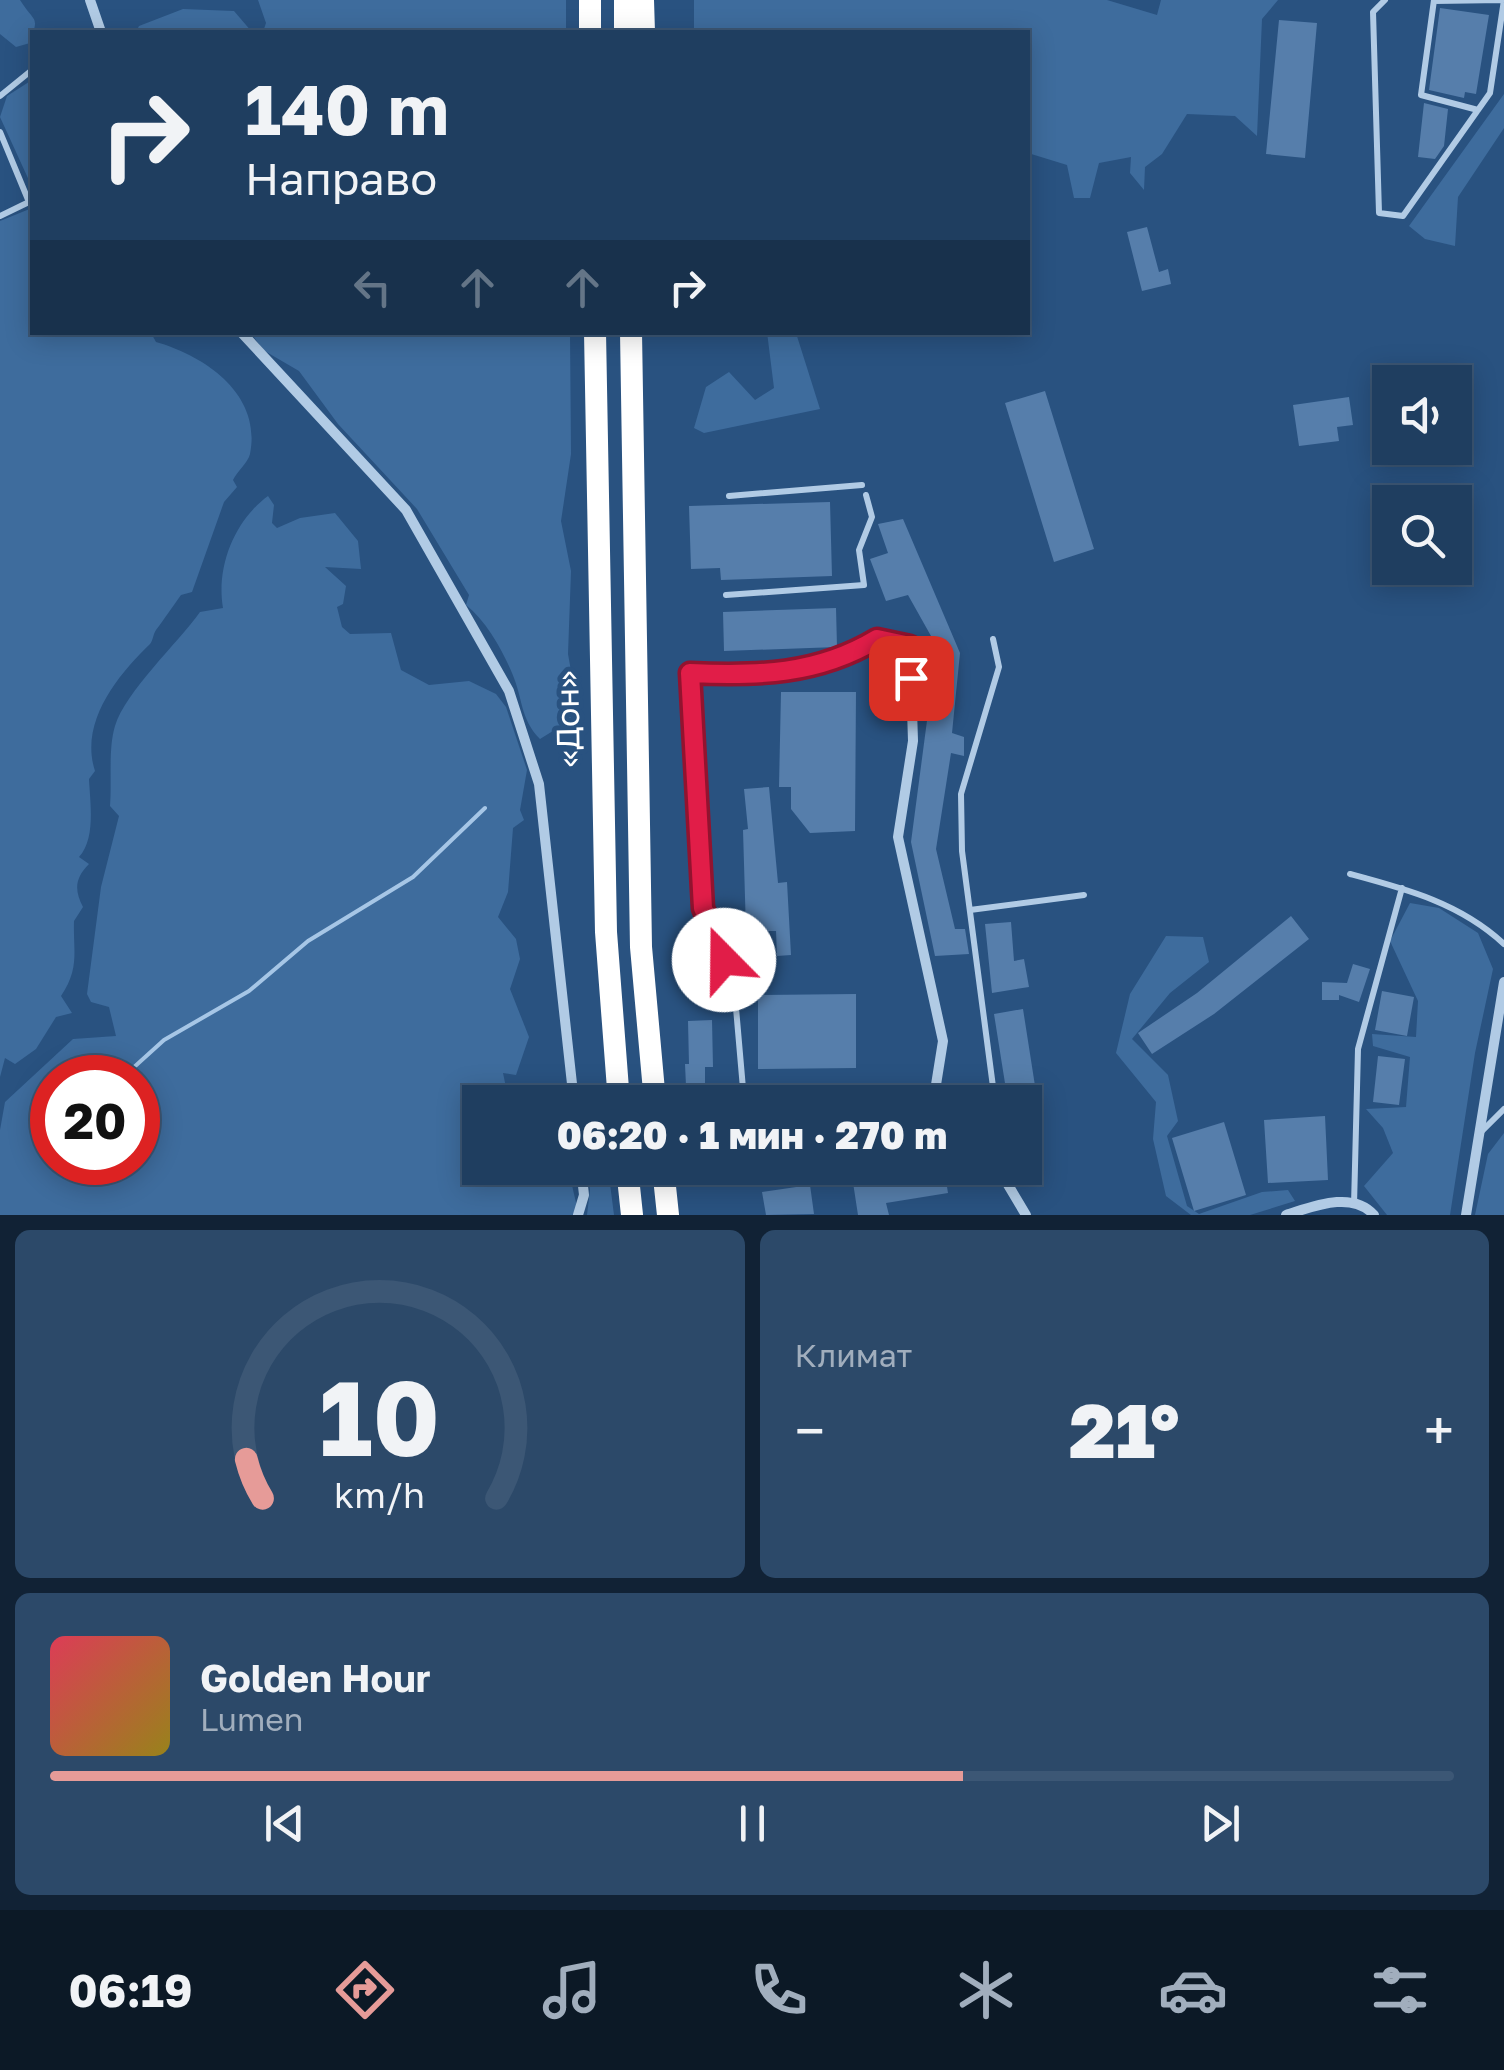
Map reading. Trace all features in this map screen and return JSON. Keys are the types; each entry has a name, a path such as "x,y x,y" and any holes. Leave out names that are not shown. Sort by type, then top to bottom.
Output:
{"highway":[{"path":"590,0 590,30"},
{"path":"624,0 625,30"},
{"path":"642,0 644,30"},
{"name":"«Дон»","path":"595,335 606,932 619,1085"},
{"path":"631,335 641,947 653,1085"},
{"path":"628,1185 632,1215"},
{"path":"665,1185 668,1215"}],"street":[{"path":"90,0 99,29"},
{"path":"243,335 406,510 508,691 538,784 572,1085"},
{"path":"877,639 910,646 913,742 898,837 943,1041 935,1085"},
{"path":"1466,1215 1504,982"},
{"path":"578,1215 583,1185"},
{"path":"1009,1185 1026,1215"},
{"path":"1286,1215 1333,1201 1367,1208 1374,1215"}],"lane":[{"path":"1385,0 1373,12 1379,213 1404,216 1490,93 1503,0 1434,0 1421,95 1478,110"},
{"path":"0,96 30,72"},
{"path":"0,132 30,199"},
{"path":"0,216 30,201"},
{"path":"730,496 862,485"},
{"path":"726,596 864,585 858,550 872,517 866,495"},
{"path":"743,1085 734,985 703,908 690,673 765,677 853,654 877,639"},
{"path":"993,639 998,667 961,794 962,851 993,1085"},
{"path":"1350,874 1428,895 1487,928 1504,944"},
{"path":"1354,1205 1358,1049 1402,888"},
{"path":"970,910 1084,895"},
{"path":"1480,1133 1504,1109"}],"shaded area":[{"path":"0,0 20,0 35,23 30,30 30,43 16,47 0,34"},
{"path":"258,0 566,0 566,30 264,30 266,23"},
{"path":"694,0 1107,0 1157,15 1161,0 1278,0 1262,19 1257,136 1235,116 1187,114 1162,154 1145,167 1144,190 1130,173 1131,157 1099,163 1090,198 1074,198 1067,165 1030,154 1030,30 694,30"},
{"path":"183,9 234,11 250,30 137,30"},
{"path":"30,81 30,183 0,117 7,96"},
{"path":"1504,94 1504,128 1458,197 1455,246 1425,239 1409,226"},
{"path":"30,209 30,335 152,335 156,342 193,357 226,381 247,413 251,433 249,457 233,480 237,487 224,502 192,592 181,595 151,643 114,685 97,717 91,753 95,771 89,779 90,830 79,857 89,864 77,884 83,907 74,921 73,968 61,996 72,1013 56,1017 36,1049 15,1064 5,1058 0,1077 0,221"},
{"path":"252,335 570,335 571,454 561,521 571,571 568,654 577,705 569,721 540,739 525,716 503,654 487,627 466,605 469,595 417,509 338,424 299,371 263,350"},
{"path":"767,335 797,335 820,409 704,433 694,428 706,387 729,372 755,400 774,388"},
{"path":"268,496 274,505 272,523 277,528 300,518 335,513 358,541 361,569 325,567 346,586 343,604 337,607 342,627 350,634 391,633 401,670 429,685 469,681 496,694 506,707 527,770 520,810 524,820 513,828 508,892 498,917 516,939 520,959 510,989 529,1037 516,1075 503,1073 505,1085 462,1085 462,1185 572,1185 577,1207 574,1215 0,1215 0,1130 5,1102 30,1079 30,1185 160,1185 160,1055 56,1055 73,1039 116,1036 109,1007 91,1002 87,994 101,887 119,816 110,806 115,726 141,683 200,612 223,608 225,561 246,518"},
{"path":"1410,903 1439,908 1478,933 1493,969 1475,1053 1450,1215 1387,1215 1364,1186 1393,1153 1383,1128 1366,1109 1406,1107 1410,1057 1373,1046 1372,1034 1416,1037 1418,1001 1390,941"},
{"path":"1166,936 1203,937 1209,962 1170,993 1132,1039 1168,1075 1178,1121 1167,1136 1187,1206 1199,1214 1262,1192 1288,1190 1295,1201 1250,1215 1191,1215 1166,1196 1153,1139 1156,1102 1116,1053 1130,994"},
{"path":"1504,1133 1504,1215 1475,1215 1488,1154"},
{"path":"589,1185 610,1185 614,1215 587,1215"}],"building":[{"path":"1440,8 1489,15 1476,94 1465,92 1464,98 1429,90"},
{"path":"1279,20 1317,23 1305,158 1266,154"},
{"path":"1424,103 1448,109 1444,146 1435,159 1418,157"},
{"path":"1147,227 1159,272 1168,269 1171,284 1142,291 1127,232"},
{"path":"1045,391 1094,549 1054,562 1005,403"},
{"path":"1349,397 1353,425 1337,427 1339,441 1299,446 1293,405"},
{"path":"830,502 832,576 721,580 720,568 691,569 689,506"},
{"path":"903,519 960,653 952,733 964,737 964,756 951,753 936,849 955,929 965,929 969,954 935,956 911,842 935,660 931,636 908,595 886,601 870,559 888,553 878,524"},
{"path":"836,608 837,647 724,651 723,612"},
{"path":"781,692 856,692 855,831 810,833 791,809 791,787 779,787"},
{"path":"769,787 778,883 787,882 791,955 777,956 776,931 746,931 743,830 748,829 744,789"},
{"path":"1291,916 1309,939 1214,1014 1152,1054 1138,1033 1197,993"},
{"path":"1011,922 1014,961 1024,959 1029,987 992,993 985,924"},
{"path":"1353,964 1370,969 1359,1002 1339,995 1339,1000 1322,1000 1322,982 1347,983"},
{"path":"1382,991 1414,997 1407,1036 1375,1030"},
{"path":"856,994 856,1068 758,1069 758,995"},
{"path":"1023,1009 1035,1085 1005,1085 994,1014"},
{"path":"712,1020 713,1067 705,1067 705,1085 686,1085 688,1021"},
{"path":"1378,1056 1405,1059 1399,1105 1373,1102"},
{"path":"1325,1116 1328,1180 1268,1183 1264,1120"},
{"path":"1224,1122 1246,1195 1194,1211 1172,1138"},
{"path":"810,1185 814,1214 766,1215 762,1192"},
{"path":"853,1185 947,1185 948,1193 886,1203 889,1215 858,1215"}],"waterway":[{"path":"147,1055 164,1040 249,991 308,941 413,877 485,808"}],"route":[{"path":"724,960 703,908 690,673 765,677 853,654 877,639 910,646 911,678"}]}
